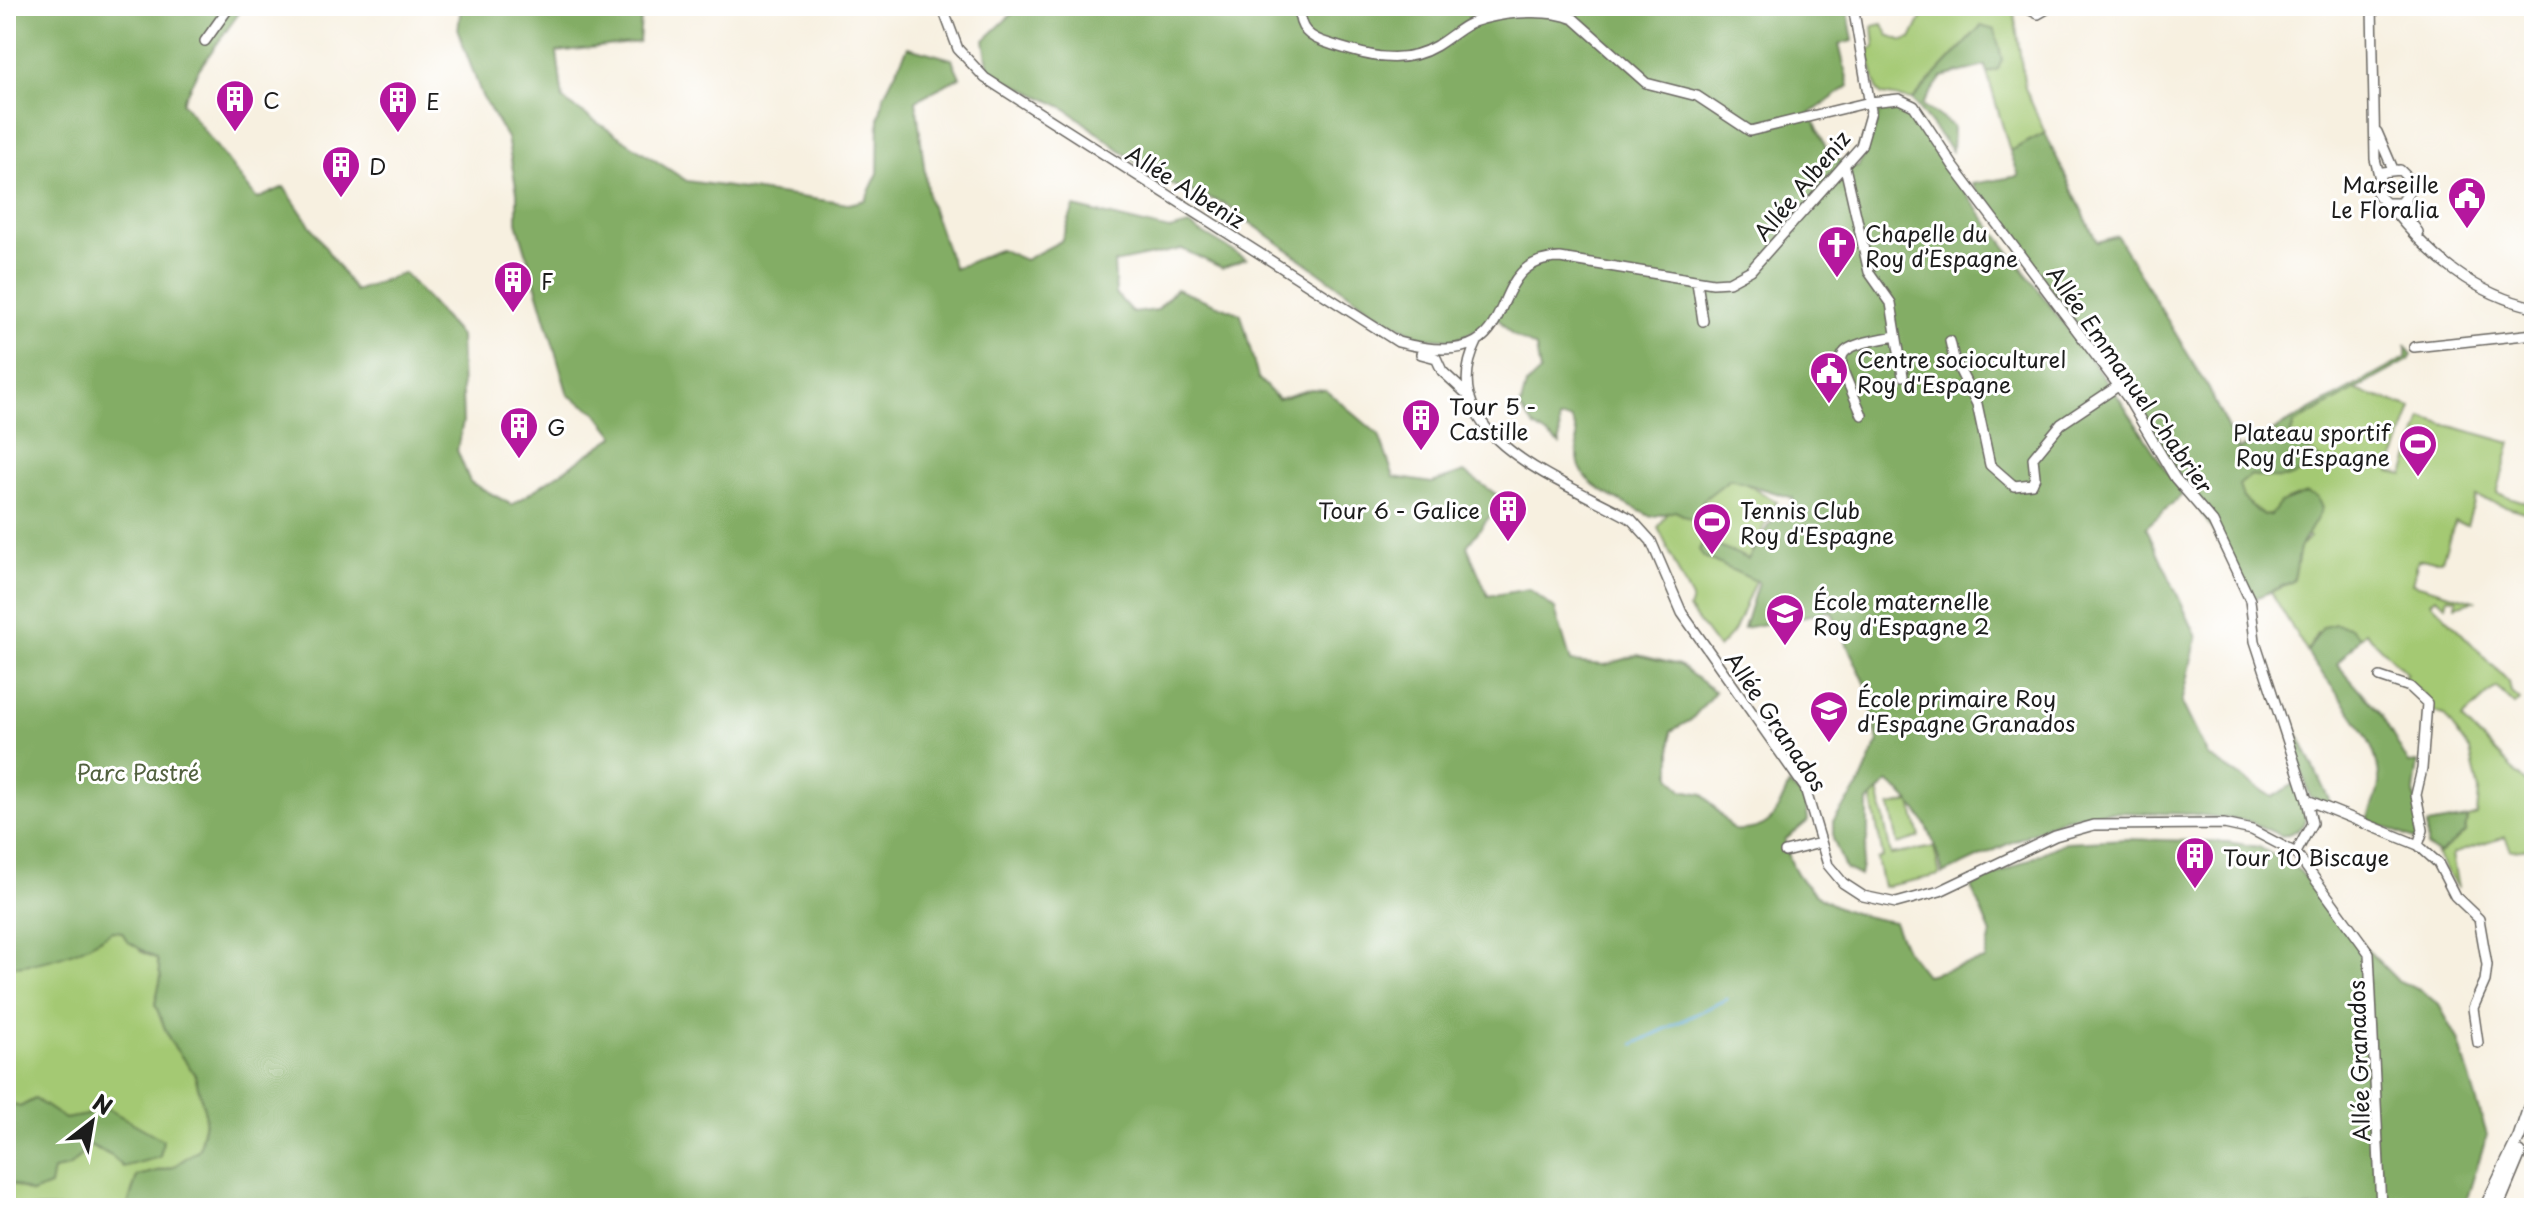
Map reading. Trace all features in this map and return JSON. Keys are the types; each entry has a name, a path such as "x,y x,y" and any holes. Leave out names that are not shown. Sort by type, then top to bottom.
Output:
{"street":[{"path":"205,41 230,6"},
{"name":"Allée Albeniz","path":"942,6 958,49 985,78 1398,342 1425,350 1449,349 1477,342 1495,324 1515,277 1539,261 1560,258 1697,282 1729,282 1751,270 1845,167 1865,137 1870,102"},
{"name":"Allée Emmanuel Chabrier","path":"1299,6 1299,18 1307,34 1378,59 1433,48 1465,24 1486,18 1561,14 1574,19 1646,83 1697,96 1750,131 1870,102 1899,99 1914,106 1954,167 2118,386 2148,429 2175,478 2213,522 2250,600 2255,641 2307,800 2312,823 2296,853"},
{"path":"1853,6 1870,102"},
{"path":"2022,6 2038,14 2052,6"},
{"path":"2372,6 2375,159 2379,175 2376,192 2428,248 2475,285 2534,307"},
{"path":"2375,127 2393,169 2409,179 2410,190 2406,199 2410,221 2428,248"},
{"path":"1845,167 1869,272 1891,303 1903,376"},
{"path":"2379,175 2393,169"},
{"path":"2387,203 2406,199"},
{"path":"1697,282 1703,321"},
{"path":"2414,347 2534,334"},
{"path":"1862,415 1841,363 1844,350 1852,344 1896,336"},
{"path":"1950,341 1954,359 1977,404 1990,465 2014,486 2032,484 2035,477 2033,458 2052,433 2118,386"},
{"name":"Allée Granados","path":"1398,342 1413,352 1436,358 1442,371 1470,397"},
{"name":"Allée Granados","path":"1477,342 1466,367 1470,397 1482,424 1500,445 1631,519 1644,531 1682,613 1805,788 1828,865 1852,890 1875,900 1896,903 1957,886 2055,836 2094,825 2224,824 2252,830 2296,853 2369,953 2381,1208"},
{"name":"Allée Albeniz","path":"1436,358 1449,349"},
{"path":"2380,677 2410,687 2427,703 2422,769 2416,795 2423,830 2418,845"},
{"path":"2307,800 2418,845 2438,863 2455,896 2479,919 2487,972 2473,1008 2478,1043"},
{"path":"1785,852 1820,843"},
{"path":"2485,1208 2519,1137 2534,1093"},
{"path":"2497,1208 2534,1119"}],"green space":[{"name":"Parc Pastré","path":"6,6 244,6 199,69 182,102 257,199 284,187 355,291 404,273 460,336 463,422 457,450 470,482 512,505 615,436 596,412 568,395 517,222 517,192 507,138 482,96 458,31 461,6 642,6 639,42 557,52 563,100 687,181 849,204 865,200 878,173 879,117 884,95 908,47 952,59 960,77 916,100 928,198 954,269 1000,249 1025,260 1061,241 1074,207 1169,230 1189,225 1246,259 1222,268 1182,249 1114,263 1116,294 1133,313 1157,310 1176,289 1241,314 1258,378 1278,399 1311,389 1326,390 1379,435 1394,477 1432,483 1464,472 1503,499 1467,546 1488,596 1529,589 1555,609 1571,662 1605,665 1638,655 1679,665 1715,692 1691,720 1671,731 1671,776 1682,790 1703,794 1734,830 1764,825 1780,805 1789,785 1806,801 1808,821 1785,840 1790,860 1799,876 1810,889 1839,908 1894,922 1905,948 1926,975 1985,960 1991,934 1971,887 2065,842 2128,839 2227,842 2259,847 2300,871 2336,918 2397,980 2422,991 2439,1005 2458,1039 2487,1135 2464,1208 127,1208 137,1176 173,1167 199,1149 206,1117 195,1075 170,1041 155,1004 161,978 157,959 127,941 122,932 112,931 62,956 6,967"},
{"path":"1013,6 1847,6 1853,41 1839,44 1849,86 1811,113 1829,155 1858,167 1877,124 1879,104 1897,103 1911,110 1962,188 2117,395 2182,495 2146,527 2197,637 2182,703 2208,756 2272,797 2294,784 2304,810 2304,823 2282,836 2248,821 2192,814 2107,812 2064,818 1943,874 1935,845 1924,822 1910,802 1888,782 1868,802 1868,835 1860,876 1845,868 1833,839 1833,821 1858,788 1878,742 1868,689 1831,611 1744,628 1758,582 1704,557 1699,550 1704,539 1748,559 1775,517 1791,507 1793,498 1730,479 1703,500 1697,522 1675,511 1651,517 1601,490 1580,467 1571,419 1559,419 1560,444 1535,427 1520,408 1526,385 1540,372 1536,348 1511,334 1494,314 1483,327 1455,340 1420,337 1376,313 1223,203 1159,180 1065,108 989,72 984,40 1012,14"},
{"path":"1927,6 2013,6 2025,88 2045,133 2010,151 1987,73 1998,69 1981,26 1912,100 1882,95 1877,90 1868,50 1875,47 1873,26 1883,24 1888,35 1903,41 1911,39"},
{"path":"1981,26 1995,30 2002,60 1998,69 1987,73 1985,66 1942,77 1922,105 1953,126 1952,151 1912,100"},
{"path":"2045,133 2097,242 2117,236 2207,386 2238,450 2406,358 2406,346 2412,355 2409,360 2294,424 2290,437 2321,460 2288,477 2251,475 2239,485 2243,498 2263,516 2271,515 2280,503 2306,493 2317,497 2322,508 2300,549 2293,581 2254,599 2136,404 1972,184 2019,176 2010,151"},
{"path":"6,211 140,951 157,959 161,978 155,1004 170,1041 195,1075 206,1116 199,1149 173,1167 137,1176 127,1208 6,1208 6,1181 32,1193 53,1170 69,1167 89,1145 112,1156 111,1111 96,1102 88,1115 65,1119 35,1099 20,1107 6,1101"},
{"path":"2355,390 2412,408 2390,472 2404,475 2422,418 2511,443 2497,493 2534,505 2534,515 2476,497 2467,525 2455,522 2442,560 2418,560 2412,583 2474,601 2456,606 2457,599 2448,597 2446,605 2436,597 2431,602 2509,682 2511,692 2520,700 2515,705 2496,687 2462,719 2534,791 2534,848 2511,850 2505,837 2452,854 2458,889 2436,855 2465,833 2467,818 2477,815 2479,791 2470,751 2444,715 2432,711 2425,695 2402,680 2407,674 2365,632 2360,637 2350,627 2317,633 2307,652 2271,592 2293,581 2300,547 2310,537 2271,515 2263,516 2243,498 2238,485 2251,475 2320,460 2290,437 2294,424"},
{"name":"Tennis Club Roy d'Espagne","path":"1702,458 1777,502 1752,551 1755,581 1735,630 1718,648 1689,609 1692,599 1658,528"},
{"path":"2334,624 2350,627 2360,637 2337,664 2381,715 2409,764 2418,763 2414,792 2421,832 2416,840 2368,820 2379,783 2372,748 2352,714 2307,652 2323,627"},
{"path":"2276,687 2331,804 2310,797"},
{"path":"1877,784 1891,855 1934,847 1940,875 1883,887 1877,859 1883,857 1869,786"},
{"path":"1911,802 1920,837 1898,844 1890,806"},
{"path":"2467,818 2465,833 2439,854 2427,847 2427,825"},
{"path":"35,1099 65,1119 87,1115 96,1102 163,1140 160,1157 123,1167 112,1156 90,1145 69,1167 53,1170 50,1186 32,1193 6,1181 6,1101 20,1107"}],"waterway":[{"path":"1634,1044 1727,999"}],"place":[{"name":"C","path":"235,133"},
{"name":"E","path":"398,134"},
{"name":"D","path":"341,199"},
{"name":"Marseille Le Floralia","path":"2467,230"},
{"name":"Chapelle du Roy d’Espagne","path":"1837,279"},
{"name":"F","path":"513,314"},
{"name":"Centre socioculturel Roy d'Espagne","path":"1829,405"},
{"name":"Tour 5 - Castille","path":"1421,452"},
{"name":"G","path":"519,460"},
{"name":"Plateau sportif Roy d'Espagne","path":"2418,478"},
{"name":"Tour 6 - Galice","path":"1508,543"},
{"name":"Tennis Club Roy d'Espagne","path":"1712,556"},
{"name":"École maternelle Roy d'Espagne 2","path":"1785,647"},
{"name":"École primaire Roy d'Espagne Granados","path":"1829,744"},
{"name":"Tour 10 Biscaye","path":"2195,890"}]}
